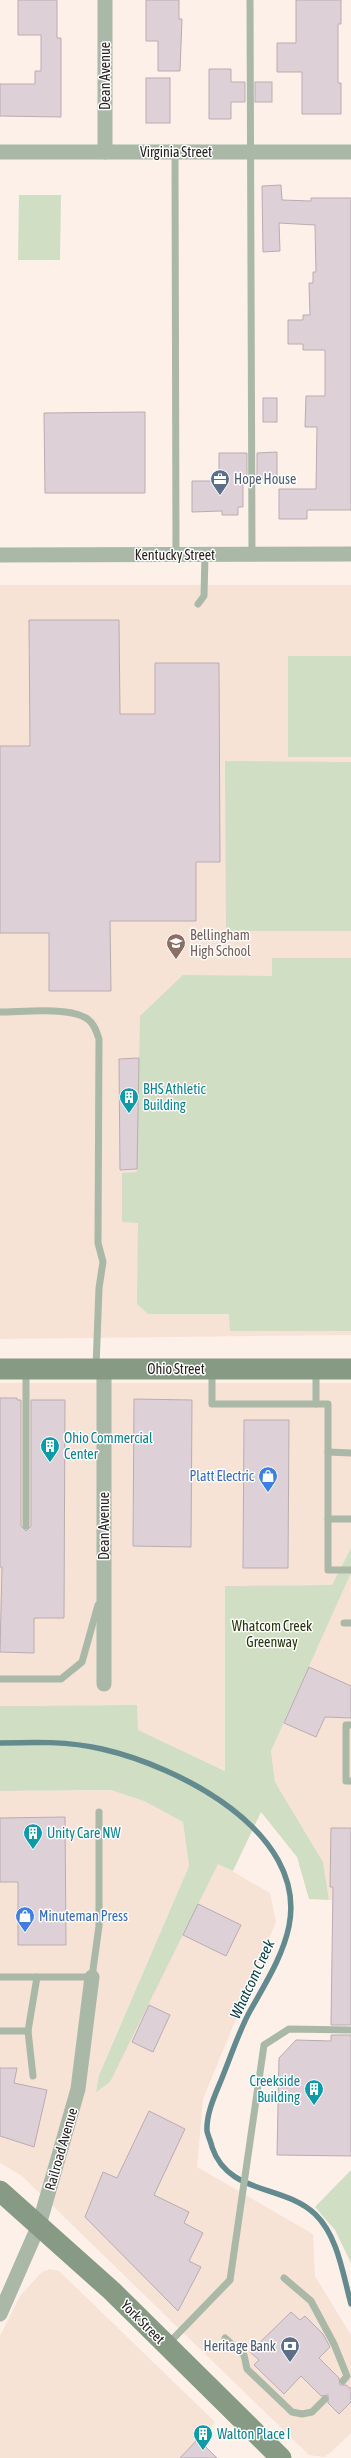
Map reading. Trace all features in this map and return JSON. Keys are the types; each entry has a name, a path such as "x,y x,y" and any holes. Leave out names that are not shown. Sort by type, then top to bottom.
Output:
{"street":[{"name":"Dean Avenue","path":"105,0 105,152"},
{"name":"Virginia Street","path":"0,152 351,152"},
{"name":"Kentucky Street","path":"0,555 351,554"},
{"name":"Ohio Street","path":"0,1369 351,1369"},
{"name":"Dean Avenue","path":"100,1369 104,1579 104,1684"},
{"name":"Railroad Avenue","path":"0,2314 39,2225 78,2089 92,1977"},
{"name":"York Street","path":"0,2191 39,2225 167,2345 281,2458"}],"lane":[{"path":"250,0 252,555"},
{"path":"175,152 176,555"},
{"path":"198,604 204,596 205,555"},
{"path":"0,1012 72,1012 85,1017 94,1026 99,1039 98,1243 103,1262 99,1288 100,1369"},
{"path":"26,1369 26,1526"},
{"path":"212,1369 212,1404 328,1404 328,1570 351,1570"},
{"path":"316,1369 316,1404"},
{"path":"328,1452 351,1453"},
{"path":"328,1519 351,1519"},
{"path":"0,1679 61,1679 82,1662 91,1635 104,1579"},
{"path":"351,1725 346,1725 346,1781 351,1781"},
{"path":"0,1977 92,1977 99,1926 99,1812"},
{"path":"33,2076 28,2031 37,1977"},
{"path":"167,2345 230,2280 264,2045 289,2029 351,2030"},
{"path":"0,2031 28,2031"},
{"path":"284,2278 311,2301 334,2344 345,2370 347,2376 343,2381"},
{"path":"225,2338 244,2355 247,2369 292,2412 302,2414 312,2412 325,2399"}],"shaded area":[{"name":"Bellingham High School","path":"0,585 351,585 351,1335 0,1339"},
{"path":"0,1383 351,1383 351,1548 332,1585 225,1587 226,1771 137,1730 137,1705 0,1706"},
{"path":"351,1573 351,1900 329,1900 323,1862 275,1782 271,1751"},
{"path":"111,1790 144,1801 183,1822 189,1866 99,2074 96,2092 218,1863 270,1893 276,1922 203,2099 197,2167 313,2234 315,2276 351,2335 351,2433 324,2457 309,2455 22,2176 0,2163 0,1791"},
{"path":"50,2269 59,2271 215,2422 180,2458 0,2458 0,2336 20,2296 42,2272"}],"green space":[{"path":"19,195 61,195 60,260 18,260"},
{"path":"288,656 351,656 351,757 288,757"},
{"path":"225,761 351,762 351,931 226,931"},
{"path":"272,958 351,958 351,1331 230,1331 229,1314 148,1314 137,1304 138,1223 122,1222 122,1173 137,1172 140,1016 183,975 272,976"},
{"name":"Whatcom Creek Greenway","path":"351,1548 351,1573 271,1751 275,1782 323,1862 329,1900 309,1899 297,1857 261,1812 233,1871 218,1864 110,2082 96,2092 99,2075 189,1866 183,1822 144,1801 111,1790 0,1791 0,1706 137,1705 138,1730 225,1771 225,1586 332,1585"},
{"path":"351,2170 351,2263 335,2230 315,2207"}],"building":[{"path":"18,0 57,0 57,38 61,38 61,117 0,116 0,84 35,84 35,71 41,71 41,35 18,35"},
{"path":"146,0 179,0 179,19 182,19 180,71 158,71 158,41 146,41"},
{"path":"296,0 341,0 341,24 338,24 338,83 341,83 341,114 302,114 302,72 277,72 277,43 296,43"},
{"path":"209,69 231,69 231,82 245,82 245,102 231,102 231,119 209,119"},
{"path":"146,78 170,78 170,123 146,123"},
{"path":"255,82 272,82 272,102 255,102"},
{"path":"281,185 282,200 311,201 311,198 351,198 351,510 307,510 307,519 279,519 279,489 316,489 317,427 305,427 306,396 325,396 325,350 303,350 303,344 288,344 288,320 303,320 303,315 310,315 309,283 313,283 313,272 316,272 315,225 279,223 280,251 263,252 262,186"},
{"path":"263,398 277,398 277,422 263,422"},
{"path":"145,412 145,493 45,493 44,413"},
{"path":"277,452 277,479 257,479 257,453"},
{"path":"219,453 247,453 247,479 243,479 243,507 238,507 238,515 222,515 222,511 192,512 192,481 216,481 216,473 219,473"},
{"name":"Bellingham High School","path":"29,620 119,620 120,714 155,714 155,663 219,663 220,862 196,862 196,921 110,921 111,991 49,991 49,933 0,933 0,746 30,746"},
{"name":"BHS Athletic Building","path":"139,1058 137,1169 120,1170 119,1059"},
{"path":"0,1398 17,1398 17,1400 21,1400 21,1526 26,1531 31,1526 31,1400 65,1400 64,1618 34,1618 34,1653 0,1652 2,1567 0,1567"},
{"path":"134,1399 192,1400 191,1547 133,1546"},
{"path":"244,1420 289,1420 288,1568 243,1568"},
{"path":"309,1667 351,1686 351,1718 325,1717 316,1737 284,1723"},
{"name":"Unity Care NW","path":"65,1817 66,1945 18,1945 18,1882 0,1882 0,1818"},
{"path":"331,1828 351,1828 351,2025 331,2025 333,1887 330,1887"},
{"path":"198,1904 241,1925 226,1956 183,1935"},
{"path":"149,2005 170,2015 153,2052 132,2042"},
{"name":"Creekside Building","path":"331,2035 351,2035 351,2156 277,2155 279,2058 296,2040 331,2041"},
{"path":"0,2068 17,2068 14,2083 47,2090 34,2147 0,2136"},
{"path":"149,2111 185,2129 154,2195 189,2212 184,2223 203,2233 189,2261 201,2267 178,2311 85,2217 103,2172 117,2178"},
{"name":"Heritage Bank","path":"291,2312 300,2320 305,2316 323,2334 330,2347 319,2358 339,2378 340,2385 346,2385 351,2389 351,2402 339,2414 328,2403 328,2395 321,2396 301,2376 284,2394 254,2365 259,2360 250,2352"},
{"name":"Walton Place I","path":"198,2439 217,2458 180,2458"}],"waterway":[{"name":"Whatcom Creek","path":"0,1743 26,1742 89,1746 132,1758 166,1770 199,1787 231,1808 258,1833 278,1861 289,1892 289,1926 273,1970 250,2011 239,2035 212,2103 208,2117 207,2131 212,2147 220,2162 230,2174 243,2181 302,2204 315,2214 323,2223 339,2256 351,2304"}],"place":[{"name":"Hope House","path":"220,496"},
{"name":"Bellingham High School","path":"176,960"},
{"name":"BHS Athletic Building","path":"129,1114"},
{"name":"Ohio Commercial Center","path":"50,1463"},
{"name":"Platt Electric","path":"268,1493"},
{"name":"Unity Care NW","path":"33,1850"},
{"name":"Minuteman Press","path":"25,1933"},
{"name":"Creekside Building","path":"314,2106"},
{"name":"Heritage Bank","path":"290,2363"},
{"name":"Walton Place I","path":"203,2451"}]}
